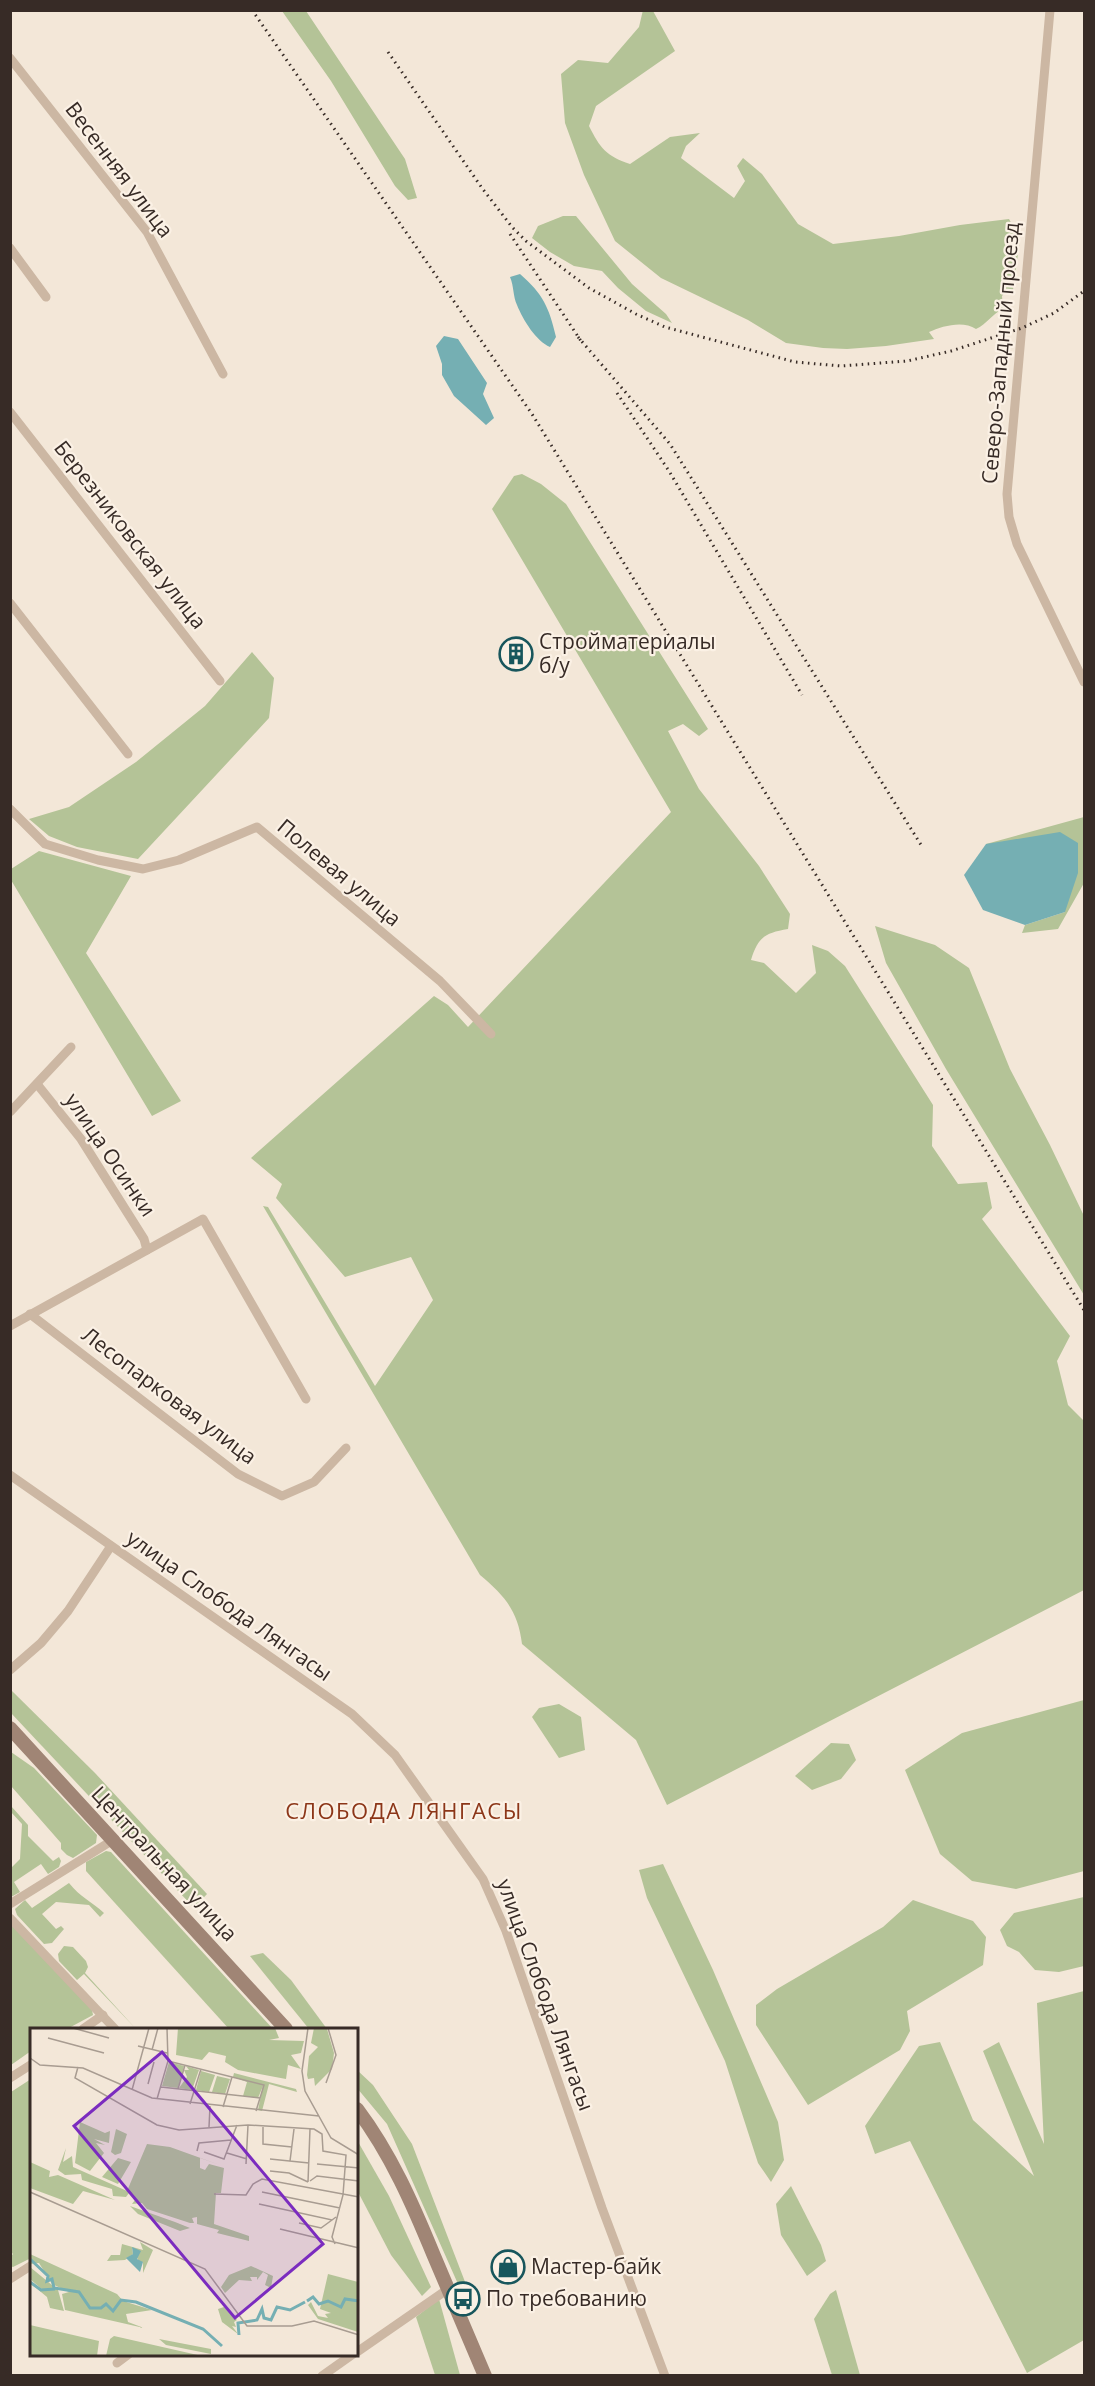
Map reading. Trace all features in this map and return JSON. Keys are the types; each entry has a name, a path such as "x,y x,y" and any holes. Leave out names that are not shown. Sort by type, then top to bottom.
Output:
{"street":[{"name":"Северо-Западный проезд","path":"1050,10 1007,494 1009,517 1017,544 1084,682"},
{"name":"Весенняя улица","path":"10,58 147,232 223,374"},
{"path":"10,248 46,297"},
{"name":"Березниковская улица","path":"10,412 220,681"},
{"path":"10,603 129,754"},
{"name":"Полевая улица","path":"10,809 45,844 98,860 143,869 179,860 256,827 440,981 490,1034"},
{"path":"10,1112 71,1047"},
{"name":"улица Осинки","path":"37,1084 81,1139 144,1239 147,1250"},
{"path":"10,1326 203,1219 306,1399"},
{"name":"Лесопарковая улица","path":"30,1314 238,1474 282,1496 314,1482 346,1448"},
{"name":"улица Слобода Лянгасы","path":"10,1474 352,1713 395,1755 483,1879 506,1931 602,2208 665,2376"},
{"path":"10,1670 40,1643 68,1611 111,1546"},
{"name":"Центральная улица","path":"10,1728 285,2028"},
{"path":"10,1904 113,1840"},
{"path":"10,1918 115,2028"},
{"path":"84,2028 103,2015"},
{"path":"10,2078 30,2065"},
{"path":"358,2110 391,2161 485,2376"},
{"path":"10,2279 30,2266"},
{"path":"358,2351 448,2289"},
{"path":"322,2376 352,2356"}],"green space":[{"path":"643,10 653,11 675,51 596,106 589,126 600,146 609,154 630,164 670,137 700,133 686,146 681,158 734,198 745,181 737,166 743,158 762,174 798,224 833,244 1009,219 1020,239 1013,290 1006,291 1002,296 1003,309 976,329 959,324 929,332 934,339 847,349 786,343 748,320 661,278 615,241 584,175 565,123 561,74 578,60 608,63 639,27"},
{"path":"282,11 306,11 405,159 417,198 408,200 395,186 331,81"},
{"path":"563,216 576,216 632,284 666,314 672,323 646,311 618,288 602,271 574,266 532,238 538,226"},
{"path":"522,474 541,484 566,504 708,729 699,736 683,724 668,731 699,789 759,866 790,914 788,929 764,937 756,946 751,960 764,963 796,993 816,973 812,945 828,951 845,966 933,1105 932,1146 958,1184 987,1182 992,1208 982,1219 1070,1336 1057,1361 1068,1405 1084,1421 1084,1590 667,1805 636,1740 522,1644 514,1613 497,1590 480,1575 263,1206 268,1207 375,1386 433,1300 411,1257 345,1277 276,1198 282,1184 251,1158 434,996 448,1005 468,1027 671,812 492,509 514,476"},
{"path":"252,652 274,678 269,718 138,859 77,847 49,836 29,819 69,807 136,762 205,706"},
{"path":"1084,817 1084,883 1058,929 1022,933 1025,925 1065,912 986,844"},
{"path":"39,851 131,876 86,953 181,1101 152,1116 11,880 11,869"},
{"path":"875,926 935,945 969,968 1010,1069 1084,1216 1084,1295 946,1069 886,963"},
{"path":"11,1690 95,1773 207,1894 194,1908 11,1713"},
{"path":"1084,1700 1084,1871 1016,1889 972,1881 940,1854 905,1770 962,1733"},
{"path":"559,1704 581,1717 585,1750 559,1758 532,1717 539,1708"},
{"path":"831,1743 849,1744 856,1760 841,1779 812,1790 795,1776"},
{"path":"11,1752 34,1768 97,1835 96,1843 73,1858 61,1849 61,1843 11,1786"},
{"path":"11,1806 28,1825 28,1836 53,1861 59,1857 61,1861 59,1867 48,1874 41,1864 14,1882 20,1892 11,1897 11,1868 20,1859 22,1824 11,1812"},
{"path":"106,1851 111,1852 272,2028 228,2028 86,1871 86,1862"},
{"path":"663,1864 713,1970 778,2122 784,2160 771,2182 758,2163 725,2061 647,1898 639,1870"},
{"path":"69,1883 104,1913 100,1917 89,1905 56,1902 42,1914 56,1929 61,1926 64,1929 52,1943 44,1944 17,1915 15,1909 25,1900 32,1908"},
{"path":"1084,1897 1084,1966 1059,1972 1035,1970 1019,1952 1007,1946 1000,1930 1014,1913"},
{"path":"913,1900 973,1921 986,1937 983,1965 907,2011 910,2031 900,2050 808,2105 756,2025 756,2005 777,1989 883,1927"},
{"path":"11,1921 92,2010 93,2015 69,2028 30,2028 30,2052 11,2065"},
{"path":"64,1946 73,1947 86,1961 88,1967 85,1973 135,2028 84,1974 77,1980 59,1961 58,1954"},
{"path":"263,1953 291,1980 326,2028 308,2028 250,1956"},
{"path":"1084,1991 1084,2340 1027,2373 910,2141 875,2154 865,2126 919,2046 940,2042 973,2120 1034,2176 983,2051 999,2042 1044,2144 1037,2003"},
{"path":"358,2071 373,2085 412,2144 467,2287 458,2284 387,2124 358,2089"},
{"path":"30,2080 30,2258 13,2267 10,2266 13,2254 10,2251 11,2092"},
{"path":"358,2142 389,2196 431,2287 422,2296 391,2255 358,2192"},
{"path":"791,2186 821,2245 826,2261 807,2276 781,2235 776,2204"},
{"path":"836,2290 860,2375 832,2375 814,2319 830,2294"},
{"path":"439,2299 460,2375 435,2375 416,2317"}],"water":[{"path":"520,274 540,295 548,309 556,337 550,347 530,329 517,305 510,277"},
{"path":"444,336 458,339 487,383 483,394 494,418 486,425 454,396 442,375 442,364 436,346"},
{"path":"1060,832 1078,843 1078,873 1065,912 1025,925 983,910 964,875 986,844"}],"railway":[{"path":"252,10 532,414 1084,1310"},
{"path":"388,52 482,188 512,227 526,241 589,288 665,327 795,362 841,366 907,361 951,351 1022,328 1054,313 1084,291"},
{"path":"510,234 583,344"},
{"path":"578,337 670,444 923,848"},
{"path":"617,393 669,471 802,695"}],"place":[{"name":"Стройматериалы б/у","path":"516,654"},
{"name":"Мастер-байк","path":"508,2267"},
{"name":"По требованию","path":"463,2299"}],"district":[{"name":"СЛОБОДА ЛЯНГАСЫ","path":"404,1811"}]}
